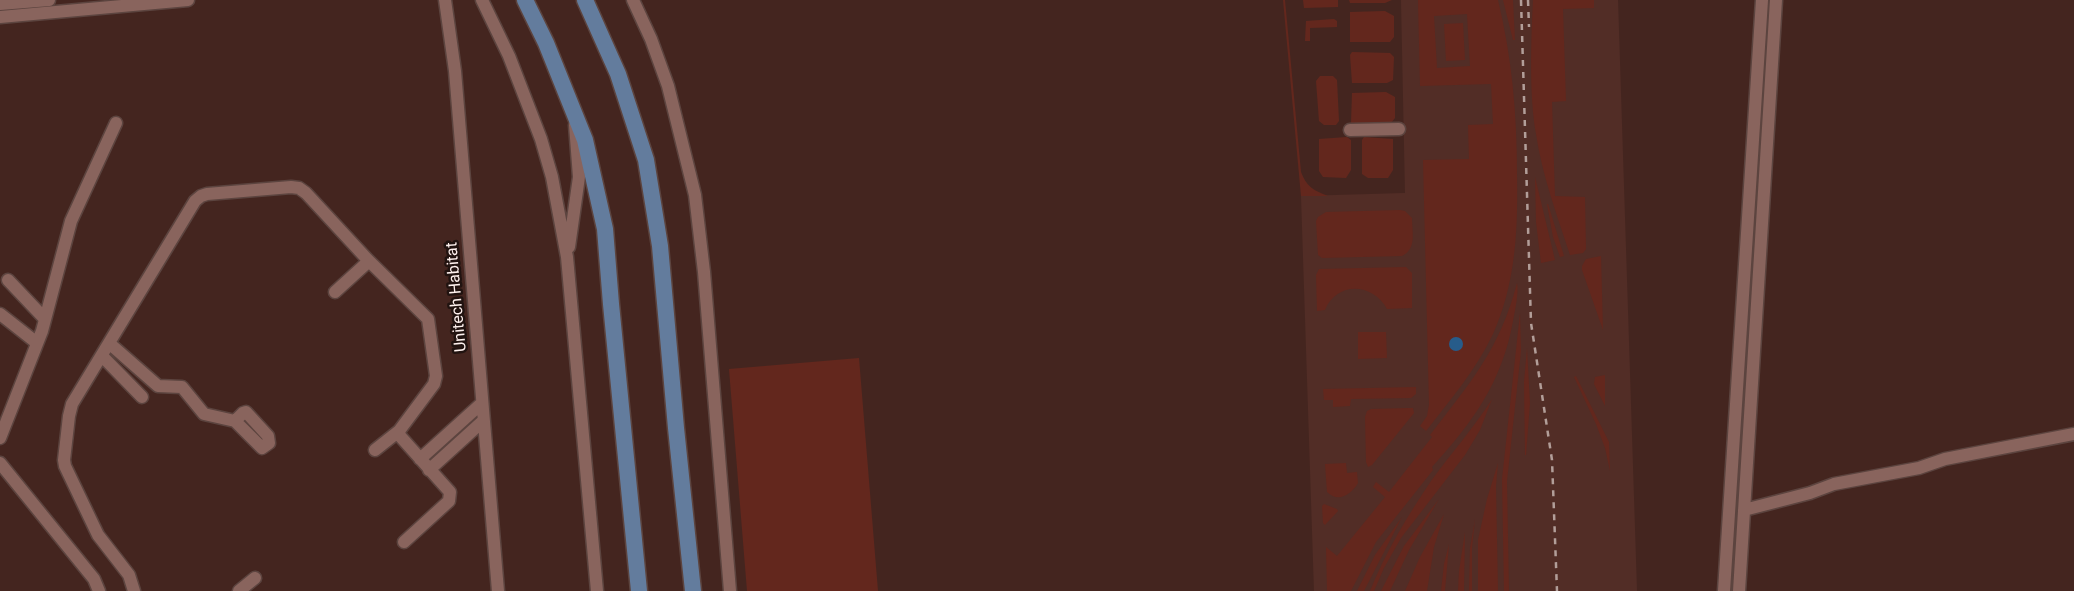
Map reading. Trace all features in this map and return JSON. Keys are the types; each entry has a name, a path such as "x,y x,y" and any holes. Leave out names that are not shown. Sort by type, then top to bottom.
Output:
{"main road":[{"path":"525,0 546,43 585,140 605,228 639,591"},
{"path":"585,0 618,74 646,160 660,246 693,591"}],"street":[{"path":"0,4 49,0"},
{"path":"0,17 188,0"},
{"name":"Unitech Habitat","path":"445,0 454,71 498,591"},
{"path":"482,0 509,56 544,147 552,177 567,257 597,591"},
{"path":"633,0 648,32 668,86 695,195 704,272 730,591"},
{"path":"1724,591 1762,0"},
{"path":"1739,591 1776,0"},
{"path":"567,257 579,177 574,114"},
{"path":"0,438 45,319 71,221 116,123"},
{"path":"1350,130 1399,129"},
{"path":"134,591 129,575 98,535 78,495 64,460 69,416 72,404 195,201 201,196 291,187 299,188 423,314 430,326 436,376 434,384 399,431 375,450"},
{"path":"335,292 369,261"},
{"path":"8,280 45,319"},
{"path":"0,314 37,343"},
{"path":"109,343 158,386 182,387 204,414 235,420"},
{"path":"102,356 142,397"},
{"path":"420,459 482,402"},
{"path":"429,470 483,421"},
{"path":"399,431 400,436 450,492 451,496 404,542"},
{"path":"1744,510 1810,493 1834,484 1919,468 1945,459 2074,434"},
{"path":"0,463 94,579 99,591"},
{"path":"239,591 255,578"}],"shaded area":[{"path":"1283,0 1285,0 1301,172 1305,181 1311,187 1328,196 1301,196"},
{"path":"1303,0 1338,0 1338,7 1304,8"},
{"path":"1349,0 1392,0 1385,3 1350,3"},
{"path":"1401,0 1618,0 1637,591 1314,591 1301,196 1405,193"},
{"path":"1418,0 1498,0 1513,86 1516,130 1517,215 1511,275 1501,315 1479,360 1426,431 1420,426 1427,416 1429,405 1423,160 1469,159 1468,125 1493,124 1491,84 1420,86","holes":["1467,14 1470,66 1437,68 1434,16"]},
{"path":"1503,0 1513,0 1515,40 1513,40"},
{"path":"1533,0 1594,0 1594,8 1563,9 1566,101 1552,102 1555,196 1585,197 1586,249 1583,253 1570,255 1542,165 1534,118 1531,85"},
{"path":"1385,11 1394,16 1394,37 1390,42 1350,42 1350,12"},
{"path":"1334,19 1337,21 1337,27 1310,28 1310,41 1305,41 1306,21"},
{"path":"1463,23 1465,60 1446,61 1444,24"},
{"path":"1352,52 1390,53 1394,57 1393,80 1387,83 1352,83 1350,55"},
{"path":"1320,76 1333,76 1337,80 1339,121 1336,125 1324,125 1319,121 1316,81"},
{"path":"1386,92 1395,97 1395,118 1391,123 1351,123 1352,93"},
{"path":"1347,137 1351,140 1351,170 1346,178 1323,177 1319,171 1319,139"},
{"path":"1364,137 1393,139 1393,170 1388,178 1368,178 1362,174 1362,140"},
{"path":"1535,177 1555,260 1541,263 1536,222"},
{"path":"1547,204 1564,256 1560,257 1553,237"},
{"path":"1405,211 1412,218 1413,234 1410,249 1402,256 1322,258 1318,255 1316,221 1318,217 1326,212"},
{"path":"1601,256 1603,330 1582,270 1586,259"},
{"path":"1406,267 1412,273 1412,308 1387,309 1381,300 1373,294 1355,289 1346,290 1338,294 1325,310 1317,311 1316,275 1319,269"},
{"path":"1517,283 1518,291 1508,343 1484,400 1460,434 1432,467 1433,470 1376,542 1351,591 1327,591 1326,547 1337,556 1385,497 1373,487 1376,482 1389,492 1432,437 1430,435 1471,381 1493,346 1510,306"},
{"path":"1520,313 1521,351 1507,481 1509,591 1504,591 1502,479"},
{"path":"1358,332 1386,332 1387,358 1358,359"},
{"path":"1527,348 1530,403 1525,455 1524,382"},
{"path":"859,358 878,591 747,591 729,369"},
{"path":"1605,375 1605,406 1594,384 1595,377"},
{"path":"1576,376 1609,442 1610,471 1605,448 1574,377"},
{"path":"1416,387 1416,394 1411,398 1351,399 1350,406 1333,407 1333,400 1324,400 1323,389"},
{"path":"1492,399 1480,430 1465,455 1401,538 1384,568 1374,591 1370,591 1390,548 1414,507"},
{"path":"1413,408 1414,413 1372,465 1368,467 1366,462 1365,417 1367,411 1371,409"},
{"path":"1346,463 1347,473 1357,472 1358,483 1348,494 1336,497 1327,492 1325,464"},
{"path":"1498,463 1496,486 1498,591 1478,591 1478,540 1487,499"},
{"path":"1439,499 1409,550 1390,591 1381,591 1404,546"},
{"path":"1324,504 1338,511 1325,525 1323,523 1322,506"},
{"path":"1444,514 1434,547 1427,591 1405,591 1420,557"},
{"path":"1402,517 1364,591 1357,591 1375,555"},
{"path":"1475,519 1472,548 1472,591 1469,591 1470,548"},
{"path":"1465,532 1464,591 1458,591 1459,571"},
{"path":"1449,544 1445,591 1441,591 1444,564"}],"water":[{"path":"1456,337 1461,339 1463,344 1461,349 1456,351 1451,349 1449,344 1451,339"}],"railway":[{"path":"1521,0 1531,323 1552,460 1557,591"},
{"path":"1528,0 1529,27"}]}
